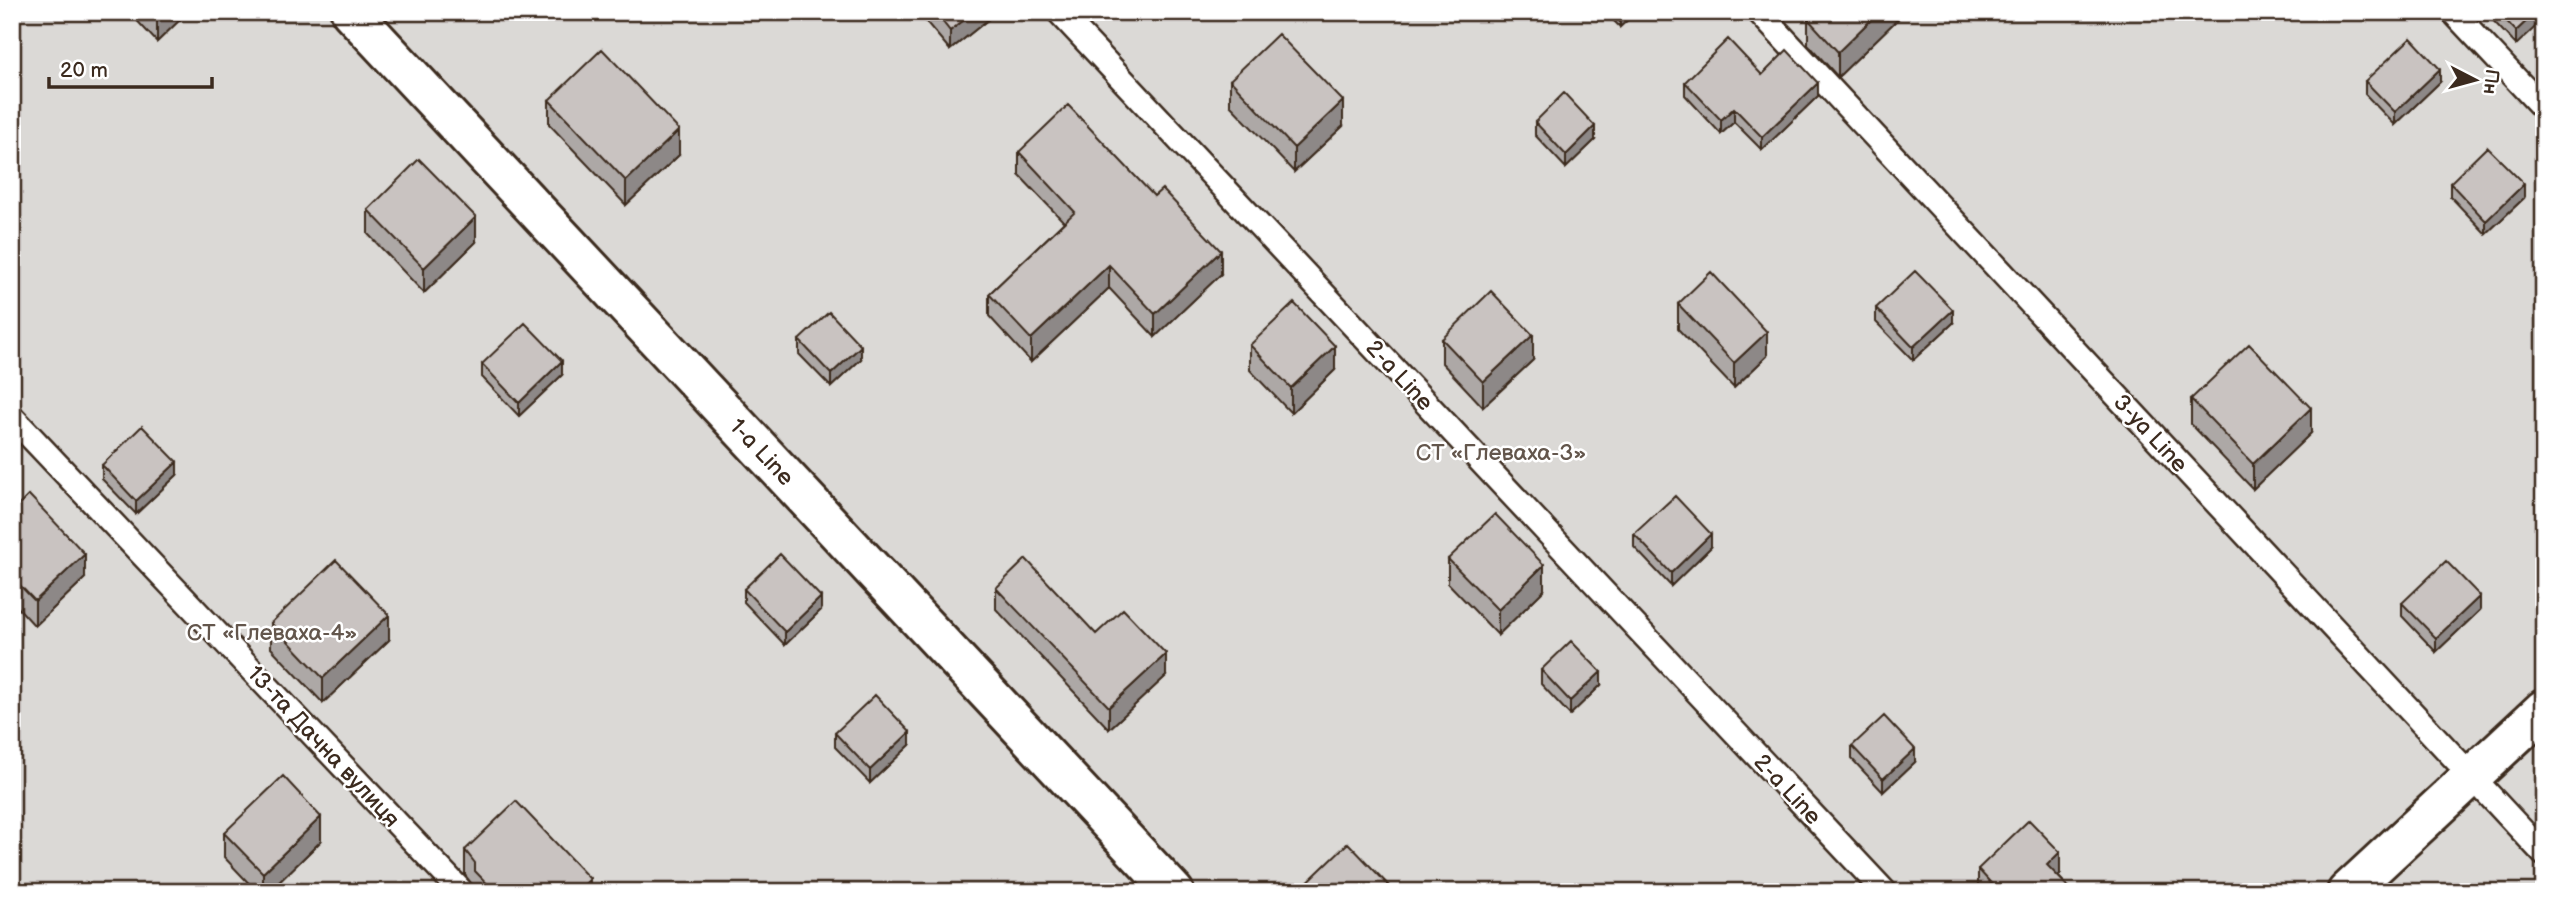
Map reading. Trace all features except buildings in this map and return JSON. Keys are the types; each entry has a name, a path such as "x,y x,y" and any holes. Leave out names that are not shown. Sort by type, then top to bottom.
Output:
{"street":[{"name":"1-a Line","path":"351,12 1174,892"},
{"path":"2347,892 2544,709"}],"lane":[{"name":"2-a Line","path":"1059,12 1885,892"},
{"name":"3-ya Line","path":"1759,12 2544,854"},
{"path":"2453,12 2544,109"},
{"name":"13-та Дачна вулиця","path":"12,417 462,892"}],"green space":[{"name":"СТ «Глеваха-3»","path":"12,12 2544,12 2544,892 12,892"}],"park label":[{"name":"СТ «Глеваха-4»","path":"272,632"}]}
